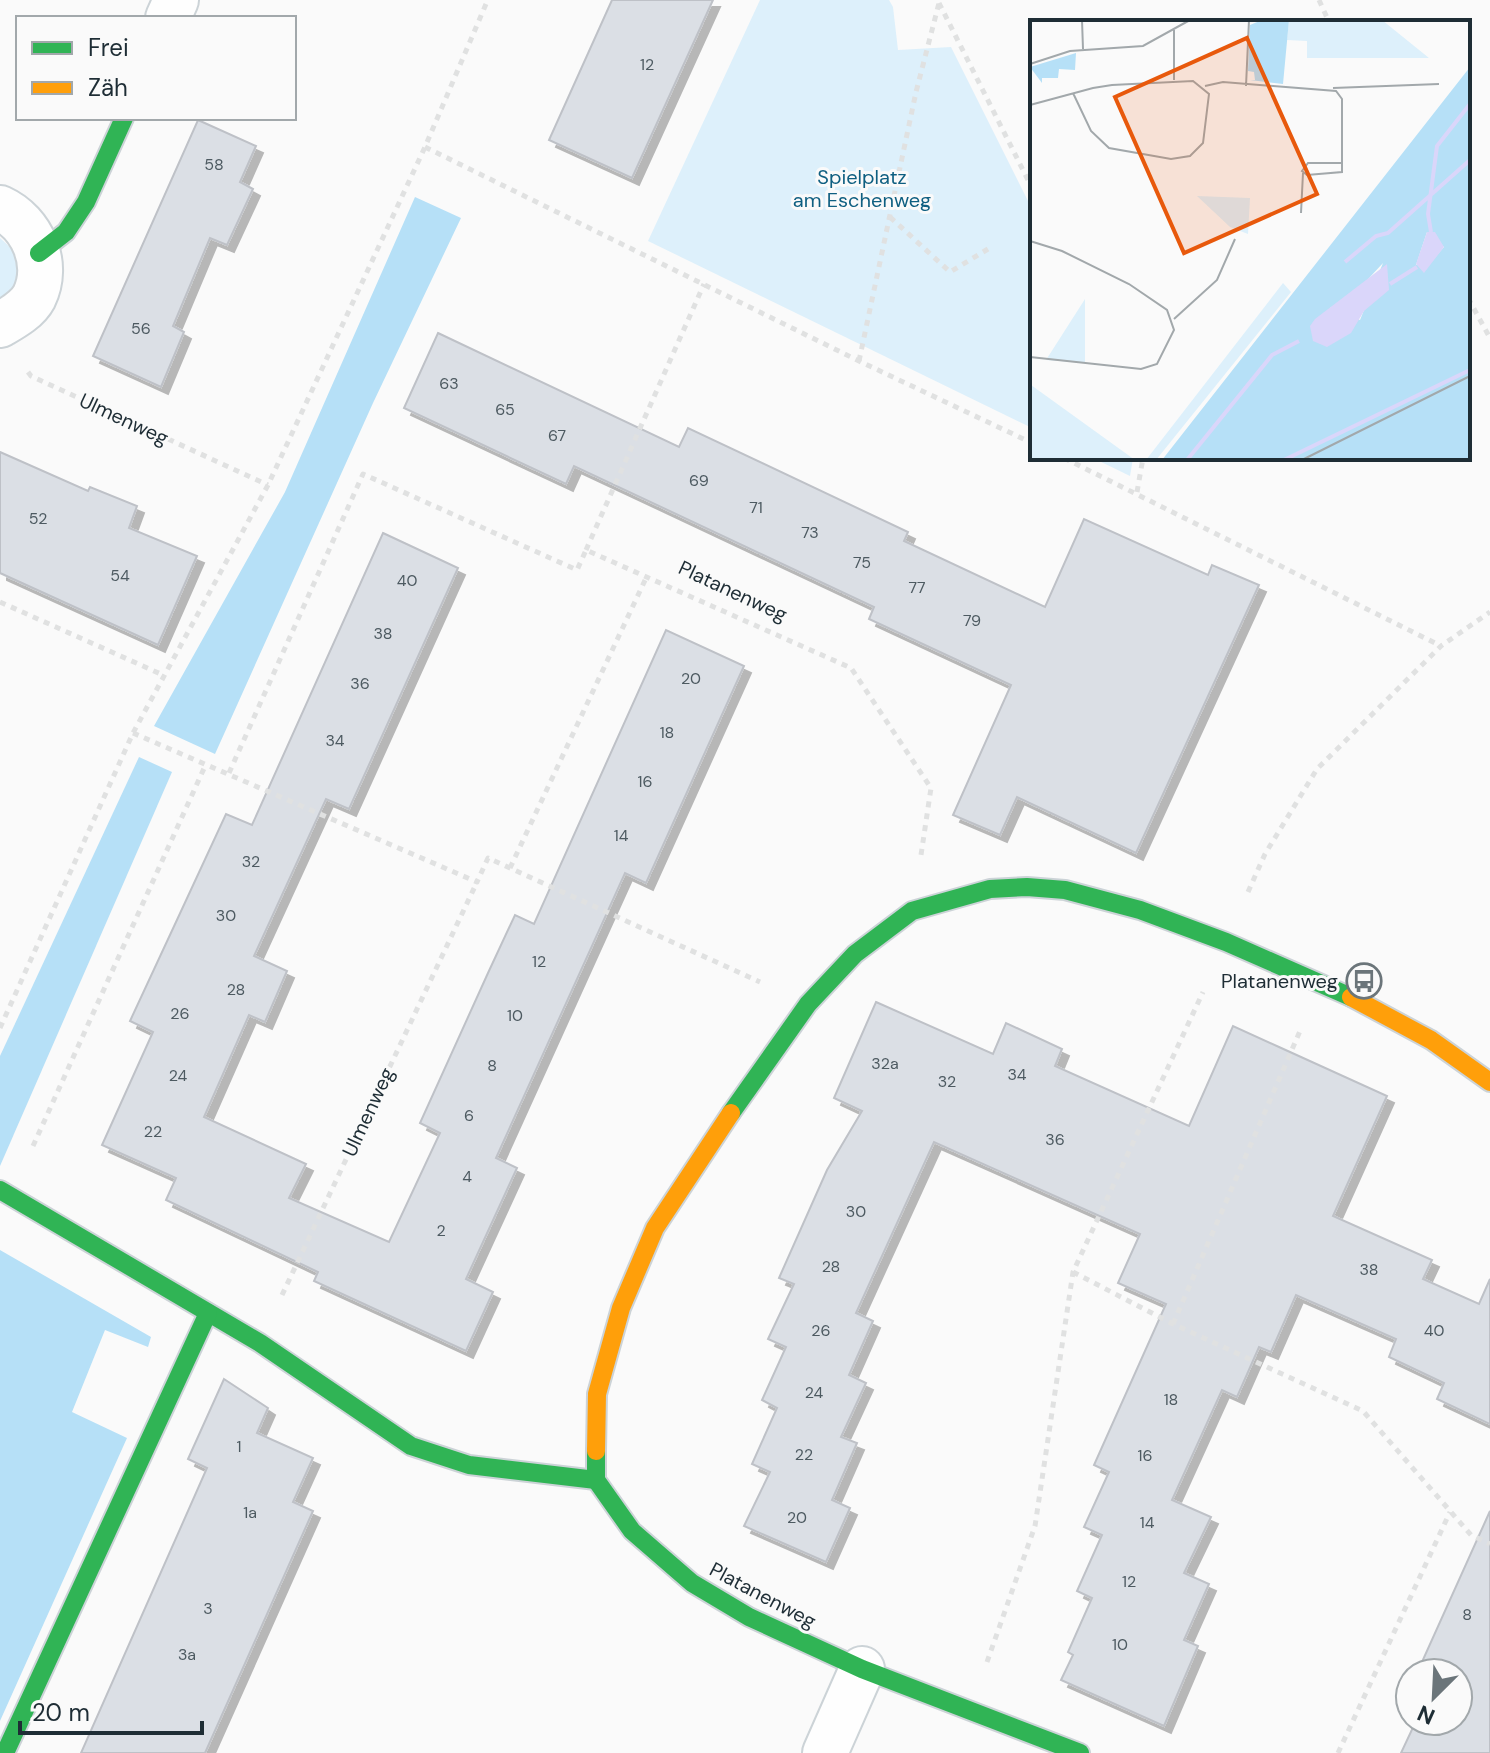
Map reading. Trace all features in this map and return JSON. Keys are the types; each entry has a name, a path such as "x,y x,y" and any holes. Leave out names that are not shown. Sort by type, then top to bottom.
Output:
{"street":[{"path":"39,253 66,232 86,202 123,120"},
{"path":"0,208 9,212 27,230 39,253 40,275 33,299 18,314 0,325"},
{"path":"5,1193 260,1343 411,1446 469,1465 596,1480 597,1394 621,1308 655,1228 808,1004 855,954 912,911 990,889 1027,887 1065,890 1140,910 1322,982 1431,1040 1490,1082"},
{"path":"5,1753 208,1313"},
{"name":"Platanenweg","path":"596,1480 632,1531 692,1583 749,1617 862,1669 1080,1753"},
{"path":"825,1753 862,1669"}],"path":[{"path":"0,1028 133,733 268,485 425,147 486,4 485,0"},
{"path":"1319,0 1328,20"},
{"path":"939,1 1030,184"},
{"path":"859,361 916,92 939,1"},
{"path":"425,147 1030,442"},
{"path":"890,217 950,272 988,249"},
{"path":"229,773 363,474 577,570 704,283"},
{"path":"1470,302 1490,338"},
{"name":"Ulmenweg","path":"23,365 31,376 268,485"},
{"path":"1068,460 1441,646"},
{"path":"1137,492 1143,460"},
{"name":"Platanenweg","path":"586,550 851,668 931,788 912,911"},
{"path":"647,576 510,868 808,1004"},
{"path":"0,602 163,675"},
{"path":"969,1712 1035,1526 1073,1272 1265,854 1317,769 1441,646 1490,612"},
{"path":"133,733 477,882"},
{"path":"5,1193 206,764"},
{"name":"Ulmenweg","path":"260,1343 488,858 510,868"},
{"path":"1173,1324 1322,982"},
{"path":"1073,1272 1173,1324 1363,1411 1471,1535 1490,1544"},
{"path":"1338,1753 1450,1512"}],"green space":[{"name":"Spielplatz am Eschenweg","path":"760,0 889,0 893,7 898,50 951,47 1030,205 1030,427 648,241"},
{"path":"0,238 13,251 18,271 10,296 0,300"},
{"path":"1097,460 1133,460 1130,476"}],"shaded area":[{"path":"415,197 461,218 373,403 215,754 154,726 285,492"},
{"path":"139,757 172,772 0,1166 0,1056"},
{"path":"0,1250 151,1337 148,1347 105,1330 72,1412 127,1438 0,1721"}],"building":[{"path":"612,0 713,0 632,178 549,140"},
{"path":"198,120 256,146 240,182 253,189 227,245 210,238 173,326 184,332 161,387 93,356"},
{"path":"438,333 679,447 688,428 908,532 904,541 1045,607 1084,519 1208,575 1212,565 1259,585 1136,853 1017,797 1000,835 953,815 1011,685 869,619 874,607 574,466 566,484 404,408"},
{"path":"0,452 88,491 90,487 137,506 129,528 197,556 158,645 0,573"},
{"path":"383,533 458,568 349,809 326,799 254,956 287,971 265,1022 249,1015 204,1117 306,1164 289,1198 389,1242 440,1133 420,1123 515,915 534,924 666,630 744,666 646,883 625,873 496,1158 517,1168 466,1279 493,1292 466,1351 314,1281 318,1272 166,1200 176,1178 102,1145 153,1032 130,1021 226,814 252,825"},
{"path":"876,1002 993,1054 1006,1023 1062,1049 1055,1066 1189,1126 1233,1026 1387,1096 1333,1216 1432,1260 1423,1279 1479,1304 1490,1279 1490,1424 1437,1399 1444,1383 1389,1357 1396,1339 1296,1295 1271,1352 1259,1347 1237,1397 1222,1390 1172,1500 1211,1517 1184,1573 1209,1584 1184,1640 1198,1646 1164,1726 1061,1680 1073,1655 1068,1652 1092,1598 1077,1591 1102,1535 1084,1527 1109,1472 1094,1465 1166,1304 1118,1283 1140,1234 934,1142 856,1313 873,1321 849,1375 866,1383 841,1437 857,1443 832,1500 850,1508 826,1562 744,1526 770,1472 752,1464 777,1408 762,1400 786,1347 768,1339 794,1284 779,1278 827,1170 862,1111 834,1098"},
{"path":"224,1379 268,1408 257,1433 313,1458 293,1502 313,1511 205,1753 81,1753 207,1468 188,1459"},
{"path":"1490,1511 1490,1753 1401,1753 1408,1737 1474,1737 1474,1657 1424,1657"}],"traffic: fast":[{"path":"39,253 66,232 86,202 123,120"},
{"path":"731,1113 808,1004 855,954 912,911 990,889 1027,887 1065,890 1140,910 1226,942 1351,997"},
{"path":"0,1190 260,1343 411,1446 469,1465 596,1480"},
{"path":"5,1753 208,1313"},
{"path":"596,1451 596,1480 632,1531 692,1583 749,1617 862,1669 1080,1753"}],"traffic: slow":[{"path":"1351,997 1431,1040 1490,1082"},
{"path":"596,1451 597,1394 621,1308 655,1228 731,1113"}],"place":[{"name":"Platanenweg","path":"1364,981"}]}
